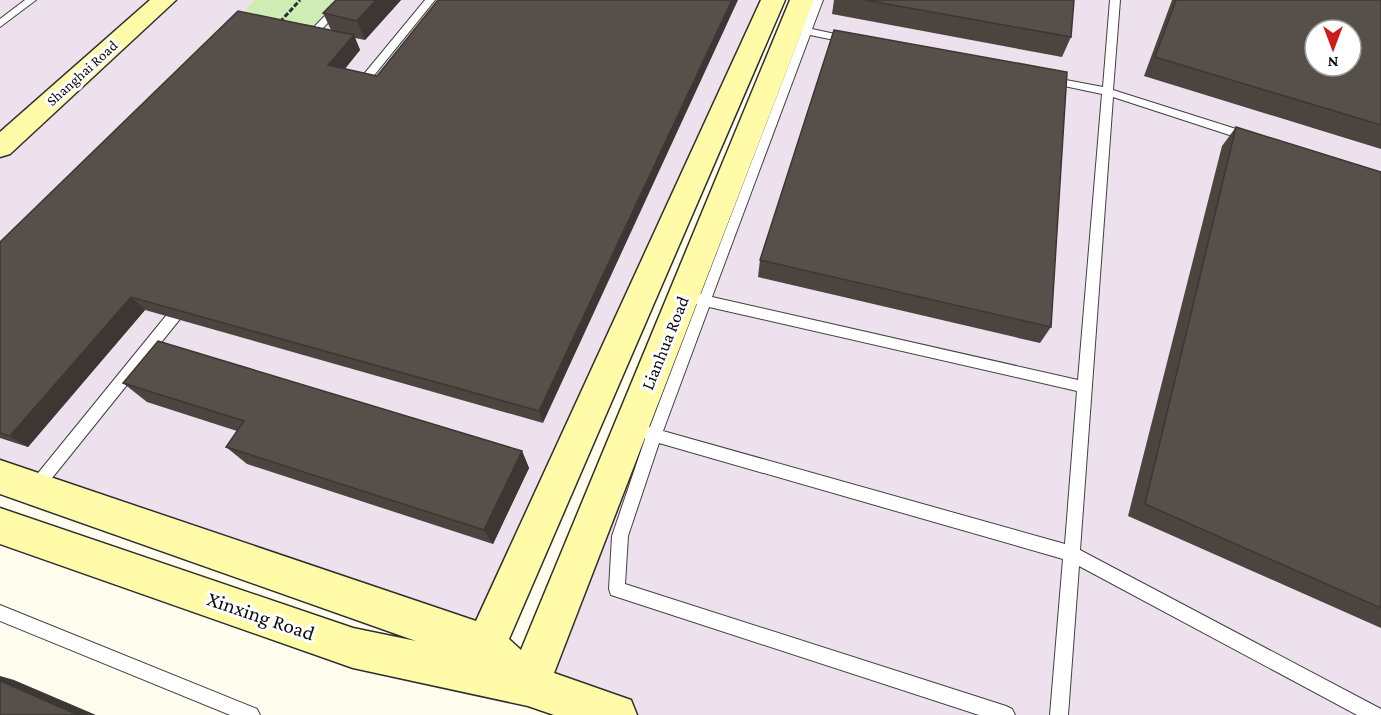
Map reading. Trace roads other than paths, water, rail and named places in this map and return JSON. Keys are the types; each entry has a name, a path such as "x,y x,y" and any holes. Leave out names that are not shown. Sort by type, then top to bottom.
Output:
{"street":[{"name":"Shanghai Road","path":"0,147 164,0"},
{"path":"486,645 772,0"},
{"name":"Lianhua Road","path":"528,685 642,431 800,20"},
{"path":"17,483 486,645 528,685"},
{"name":"Xinxing Road","path":"0,526 353,648 528,685 616,715"}],"lane":[{"path":"0,24 31,0"},
{"path":"279,23 316,30 345,0"},
{"path":"348,101 430,0"},
{"path":"818,0 800,20 864,43"},
{"path":"1059,715 1116,0"},
{"path":"1039,78 1108,92 1267,143"},
{"path":"17,483 191,295"},
{"path":"694,298 1084,387"},
{"path":"1006,715 617,589 620,536 642,431 1071,554 1375,715"},
{"path":"0,614 251,715"}]}
